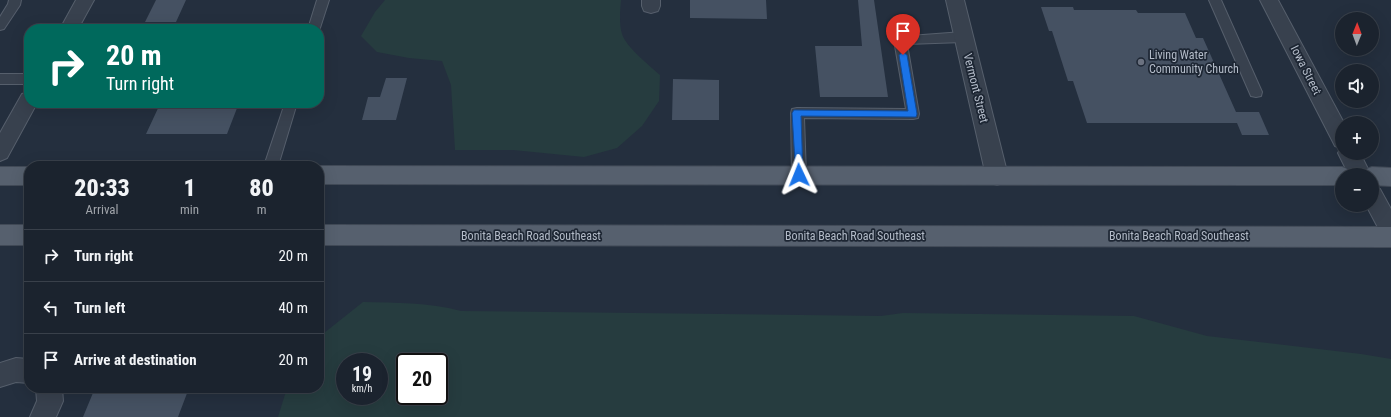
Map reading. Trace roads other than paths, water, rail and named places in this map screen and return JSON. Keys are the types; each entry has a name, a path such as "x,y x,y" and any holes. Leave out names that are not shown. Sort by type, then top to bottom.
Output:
{"main road":[{"path":"324,175 1335,176"},
{"path":"0,176 24,176"},
{"path":"1379,176 1391,177"},
{"path":"0,235 24,235"},
{"name":"Bonita Beach Road Southeast","path":"324,235 1391,237"}],"street":[{"path":"72,24 85,0"},
{"name":"Vermont Street","path":"954,0 997,176"},
{"name":"Iowa Street","path":"1269,0 1335,127"},
{"path":"0,152 25,108"},
{"path":"1379,209 1391,230"},
{"path":"0,375 16,370 24,371"},
{"path":"43,417 50,401 50,393"}],"lane":[{"path":"0,26 14,5 15,0"},
{"path":"316,24 323,0"},
{"path":"1215,0 1256,92"},
{"path":"799,175 797,113 913,114 900,40 963,37"},
{"path":"0,79 24,79"},
{"path":"273,161 289,108"}],"place":[{"name":"Living Water Community Church","path":"1141,62"}]}
